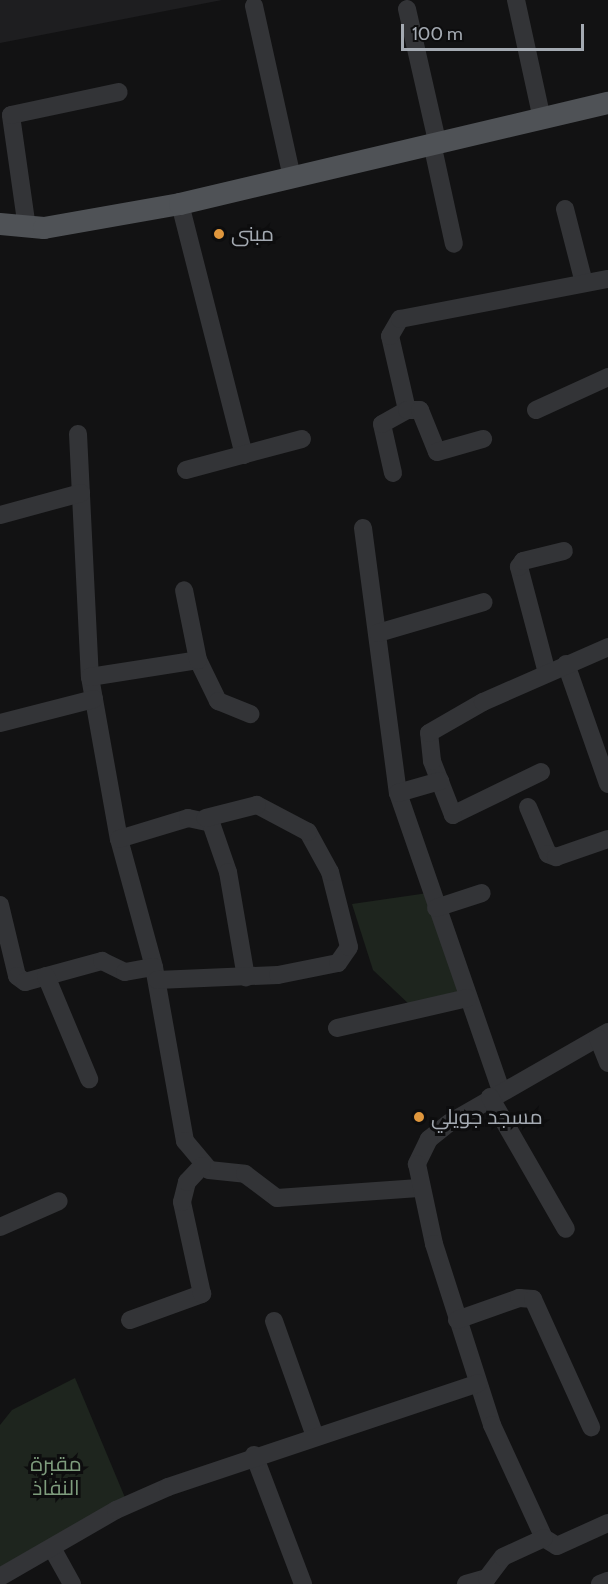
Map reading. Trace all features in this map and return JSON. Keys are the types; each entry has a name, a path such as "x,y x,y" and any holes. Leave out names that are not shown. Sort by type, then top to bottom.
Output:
{"main road":[{"path":"0,224 27,228 180,204 435,147 542,119 608,105"}],"street":[{"path":"516,0 542,119"},
{"path":"254,6 292,178"},
{"path":"407,9 454,244"},
{"path":"27,228 11,115 119,92"},
{"path":"180,204 244,455"},
{"path":"566,209 584,283"},
{"path":"407,410 390,336 393,324 584,283 607,284"},
{"path":"536,410 608,377"},
{"path":"393,473 382,424 407,410 420,410 437,452 483,439"},
{"path":"78,434 90,677 119,839 155,973 179,1124 202,1166"},
{"path":"186,470 302,439"},
{"path":"0,515 81,493"},
{"path":"363,528 398,793 468,998 496,1093 566,1229"},
{"path":"547,673 519,567 524,561 564,551"},
{"path":"184,590 198,660 213,697 230,709 250,714"},
{"path":"378,633 484,602"},
{"path":"541,772 453,815 428,741 434,728 566,664 608,647"},
{"path":"90,677 198,660"},
{"path":"566,664 608,784"},
{"path":"0,723 94,699"},
{"path":"398,793 440,781"},
{"path":"0,905 20,980 46,976 102,961 125,972 246,978 338,963 349,947 330,872 308,832 257,804 119,839"},
{"path":"528,807 548,854 556,857 608,839"},
{"path":"206,818 228,872 246,978"},
{"path":"436,908 482,893"},
{"path":"46,976 89,1079"},
{"path":"337,1028 468,998"},
{"path":"606,1530 557,1546 544,1538 478,1383 457,1320 419,1188 417,1164 429,1139 496,1093 603,1035 608,1064"},
{"path":"202,1166 245,1174 267,1193 290,1200 419,1188"},
{"path":"130,1320 202,1294 182,1202 187,1182 202,1166"},
{"path":"0,1227 58,1201"},
{"path":"457,1320 519,1298 533,1299 591,1427"},
{"path":"274,1321 315,1436"},
{"path":"0,1577 116,1510 254,1455 478,1383"},
{"path":"254,1455 303,1584"},
{"path":"466,1584 487,1578 504,1557 544,1538"},
{"path":"52,1548 72,1584"},
{"path":"600,1584 608,1581"}],"shaded area":[{"path":"0,0 222,0 0,43"}],"green space":[{"path":"428,893 461,995 412,1007 373,970 352,904"},
{"name":"مقبرة النفاذ","path":"75,1378 126,1500 0,1572 0,1425 12,1410"}],"place":[{"name":"مبنى","path":"219,234"},
{"name":"مسجد جويلي","path":"419,1117"}]}
